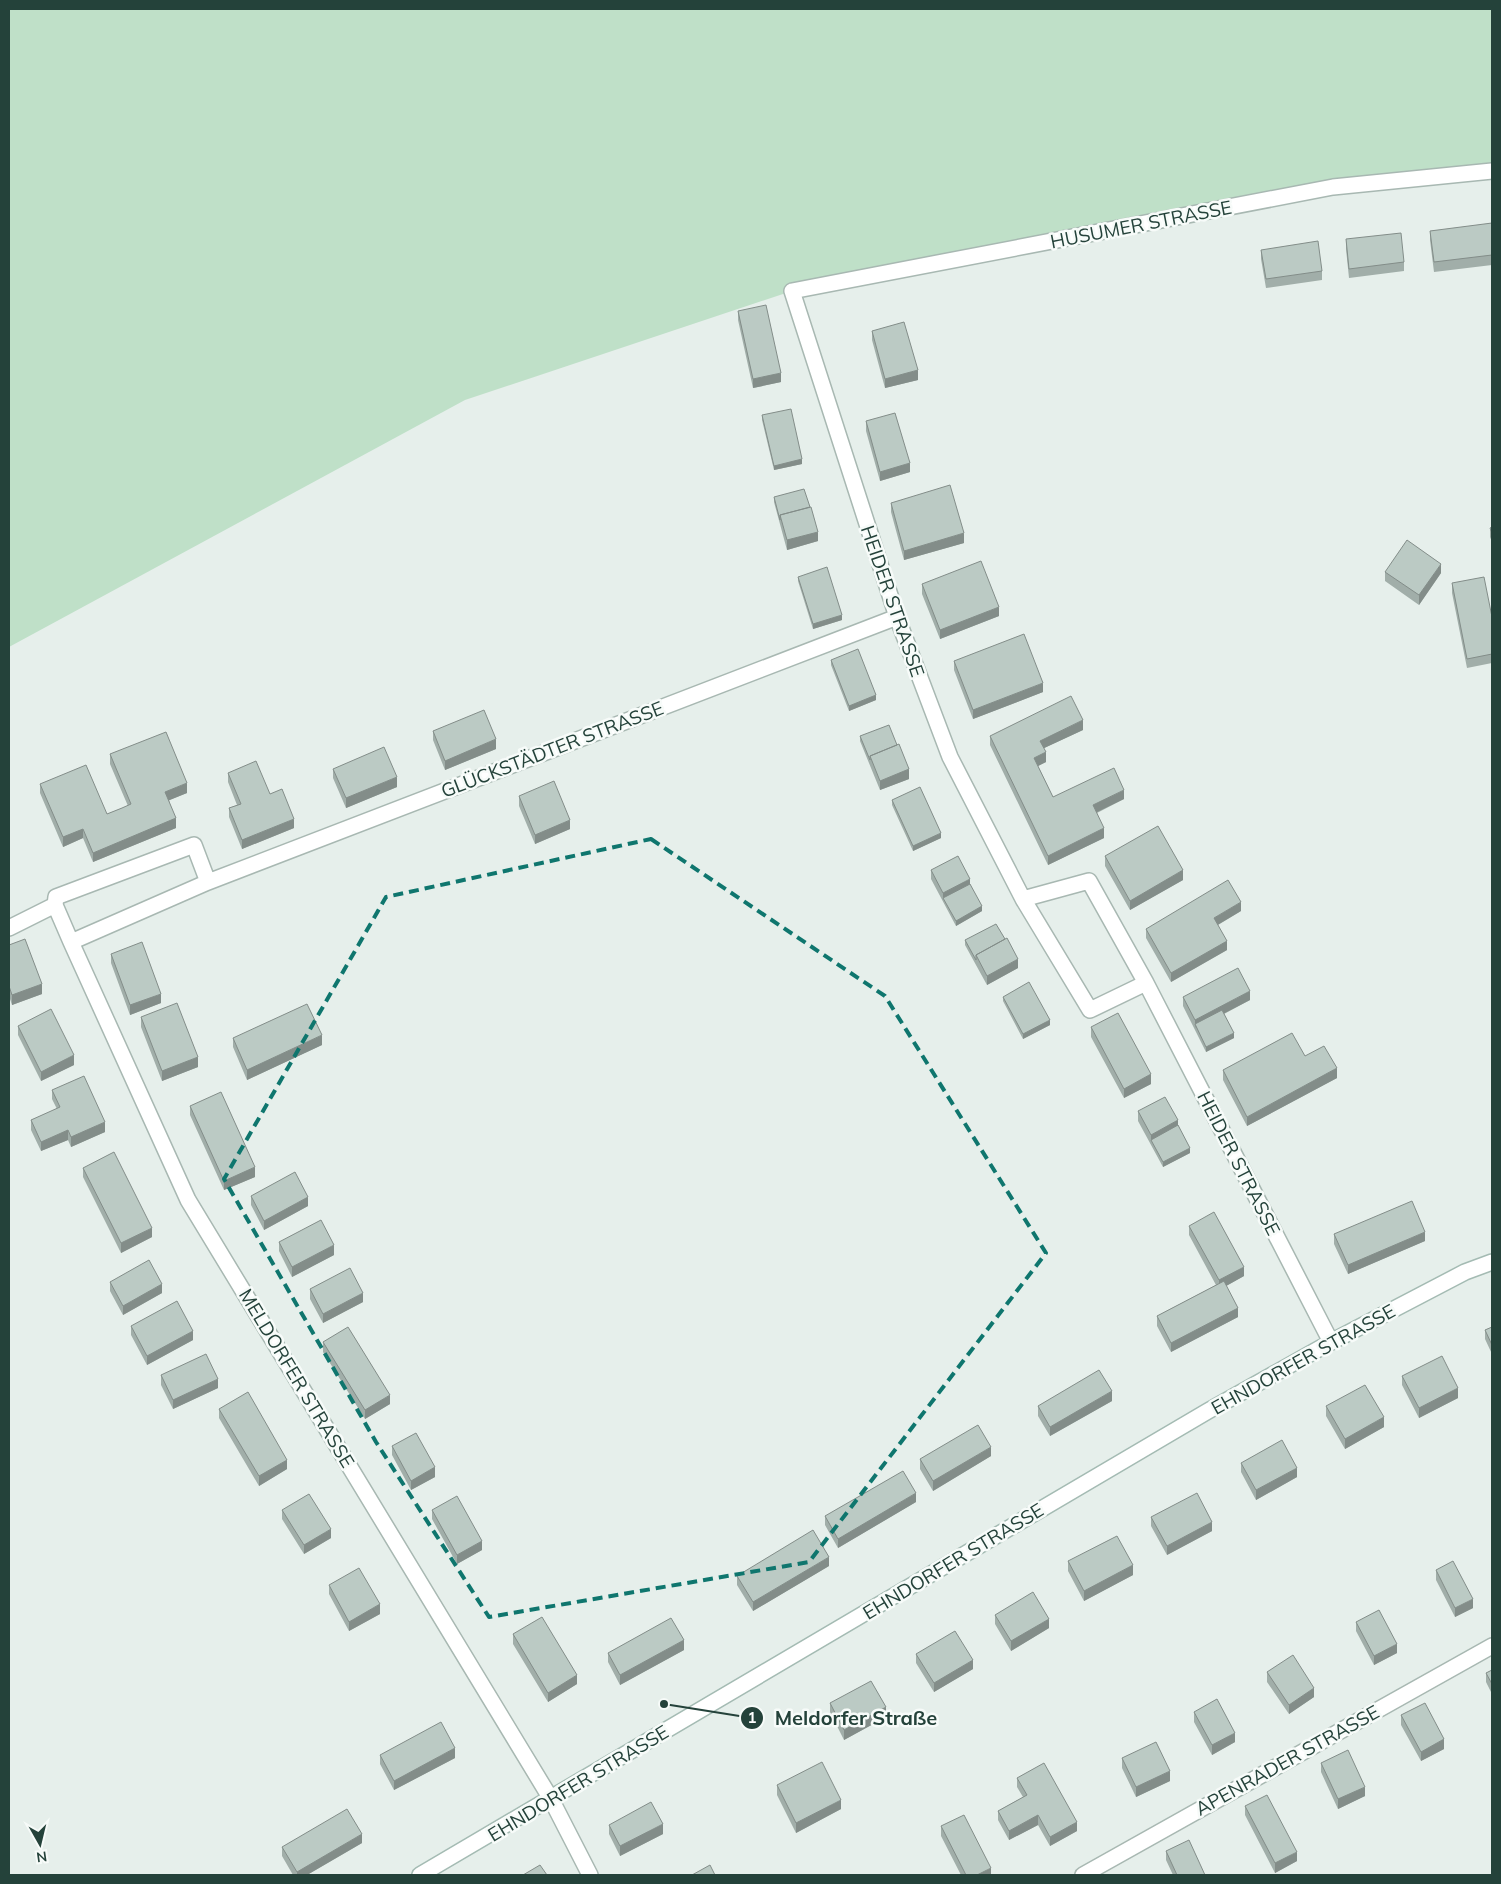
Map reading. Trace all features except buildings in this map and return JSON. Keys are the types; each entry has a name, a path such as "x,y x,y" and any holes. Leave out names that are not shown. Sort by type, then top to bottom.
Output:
{"street":[{"name":"HUSUMER STRASSE","path":"792,291 1333,187 1492,171"},
{"name":"HEIDER STRASSE","path":"792,291 897,617 950,757 1023,899 1090,1010 1146,984"},
{"name":"GLÜCKSTÄDTER STRASSE","path":"71,942 208,882 897,617"},
{"path":"71,942 55,905 56,897 194,845 208,882"},
{"name":"HEIDER STRASSE","path":"1023,899 1089,881 1146,984 1331,1342"},
{"path":"9,928 55,905"},
{"name":"MELDORFER STRASSE","path":"71,942 188,1200 551,1799 590,1875"},
{"name":"EHNDORFER STRASSE","path":"420,1875 1208,1411 1331,1342 1465,1272 1492,1262"},
{"name":"APENRADER STRASSE","path":"1083,1875 1492,1646"}],"highlighted area":[{"path":"651,839 885,996 1046,1253 809,1562 489,1617 376,1442 224,1179 386,897"}],"green space":[{"path":"9,9 1492,9 1492,171 1333,187 792,291 465,400 9,647"}],"place":[{"name":"Meldorfer Straße","path":"664,1704"}]}
